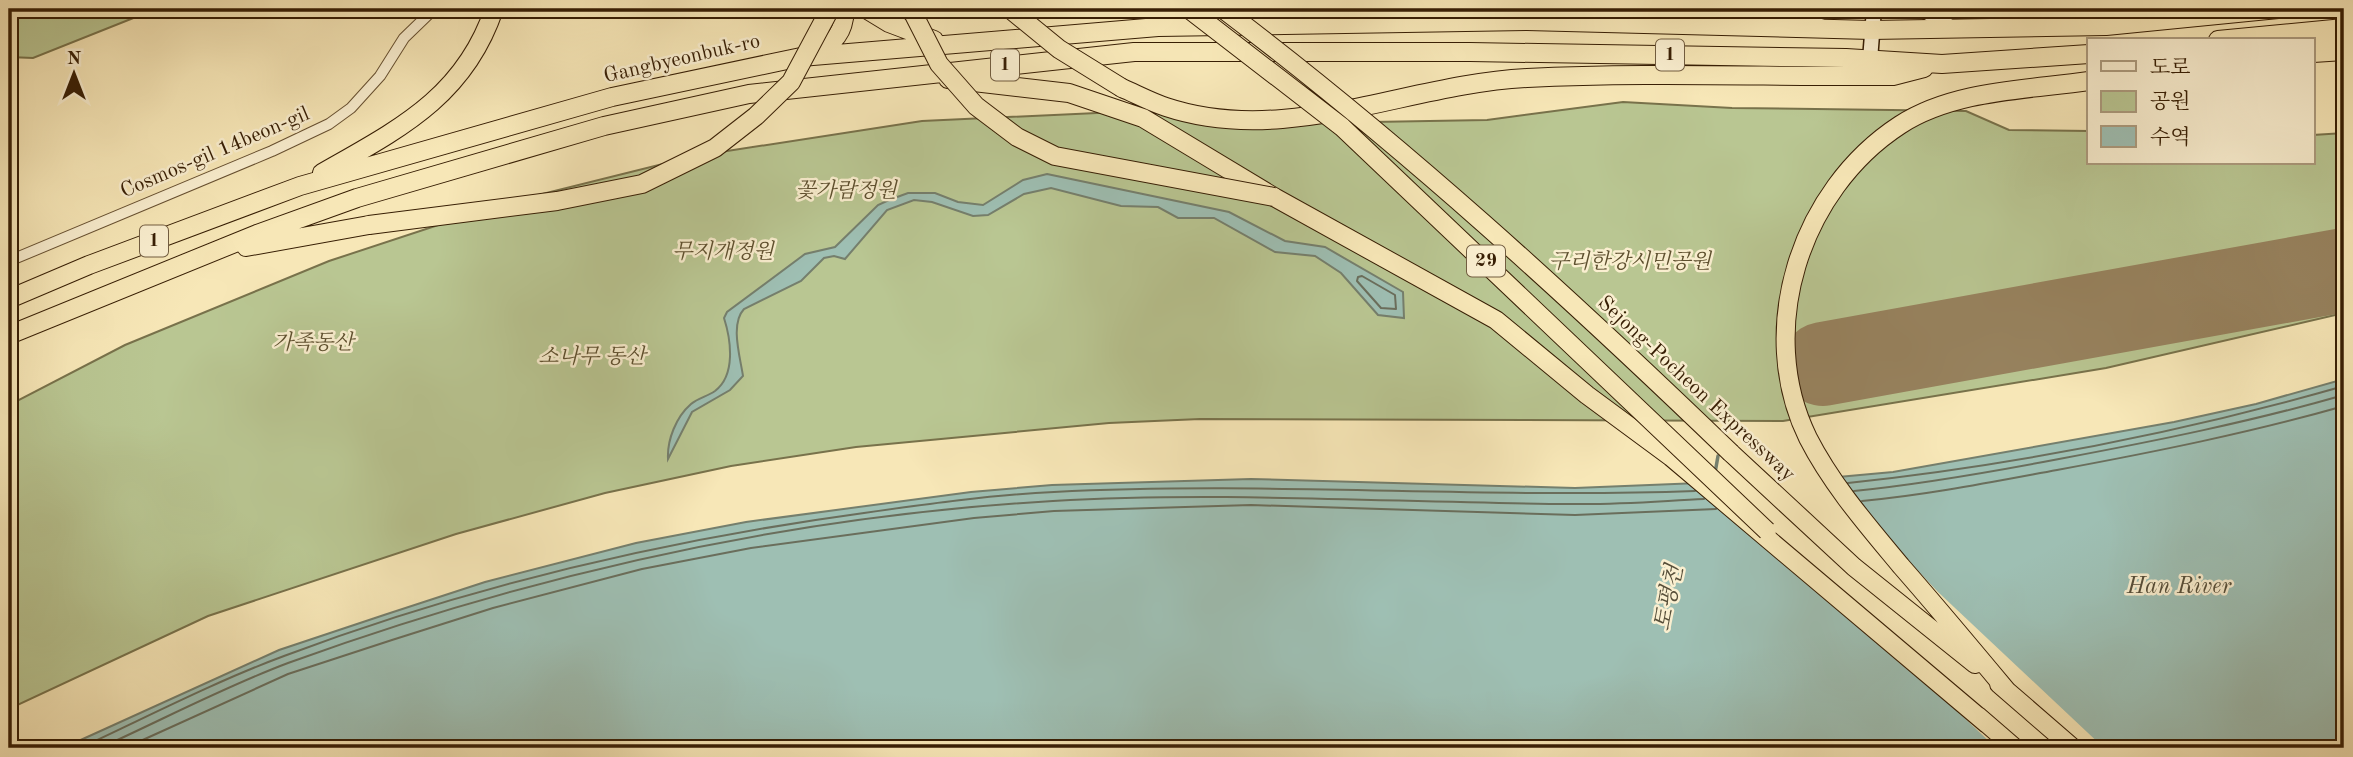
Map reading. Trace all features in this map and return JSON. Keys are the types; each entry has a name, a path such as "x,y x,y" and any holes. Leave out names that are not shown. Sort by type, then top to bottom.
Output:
{"highway":[{"path":"300,186 390,136 432,103 462,69 494,9"},
{"path":"211,253 369,225 557,201 642,184 715,148 756,116 792,82 830,9"},
{"path":"801,57 837,39 845,22 845,9"},
{"path":"866,9 889,23 940,43"},
{"path":"911,9 939,64 976,106 1017,137 1067,158 1274,197"},
{"path":"1010,9 1059,49 1122,88 1166,107 1243,120 1330,113 1444,88 1525,78 1892,76 1942,64"},
{"name":"29","path":"1189,9 1342,127 1767,531 2015,748"},
{"name":"Sejong-Pocheon Expressway","path":"1223,9 1382,134 1590,320 1854,567 2073,748"},
{"path":"1472,9 1527,21"},
{"name":"Gangbyeonbuk-ro","path":"9,299 89,265 300,186 612,97 801,57 940,43 1158,27 1527,21 1786,25 1871,30 2106,26 2278,9"},
{"path":"2239,38 2344,28"},
{"path":"2314,46 2344,36"},
{"name":"1","path":"9,335 211,253 344,203 604,126 749,94 1092,55 1213,50 1870,60 1942,64 2087,54"},
{"path":"2314,53 2344,51"},
{"path":"917,75 1069,93 1143,118 1274,197 1496,320 1671,457 1987,724"},
{"path":"2007,691 1856,512 1826,470 1793,404 1786,362 1786,323 1792,282 1804,241 1825,202 1857,160 1900,125 1962,98 2087,81"}],"street":[{"name":"Cosmos-gil 14beon-gil","path":"9,261 272,151 329,124 351,108 380,76 404,38 434,9"},
{"path":"1786,25 1832,9"},
{"path":"1870,60 1874,9"},
{"path":"1922,9 1951,28"}],"green space":[{"path":"9,9 156,9 33,58 9,57"},
{"name":"구리한강시민공원","path":"1623,102 1732,108 1966,111 2009,130 2087,131 2087,164 2314,164 2314,135 2344,133 2344,313 2106,368 1783,421 1200,419 1109,423 856,447 731,466 605,493 456,534 208,616 9,709 9,405 125,345 329,261 502,204 695,156 922,121 1162,110 1252,124 1487,120"}],"water":[{"path":"1047,174 1229,212 1285,241 1325,247 1403,292 1404,318 1378,315 1341,273 1315,256 1275,252 1214,218 1178,218 1158,207 1121,206 1051,188 1024,194 988,215 973,216 932,202 914,200 887,210 845,259 834,256 824,258 801,281 744,309 737,332 743,376 730,390 692,412 668,459 671,437 681,415 694,402 715,391 726,376 730,357 724,318 727,312 805,254 835,247 878,205 889,200 908,193 935,193 958,202 983,205 1023,180"},
{"name":"Han River","path":"2344,379 2344,748 63,748 279,650 384,615 485,582 636,543 746,522 971,492 1052,485 1251,479 1575,488 1827,478 1893,472 2174,422 2256,404"}],"pier":[{"path":"1827,475 1938,592 2104,748 1996,748 1760,523 1706,480"}],"waterway":[{"name":"토평천","path":"1715,473 1718,456"}],"runway":[{"path":"1823,364 2344,270"}],"park label":[{"name":"꽃가람정원","path":"846,191"},
{"name":"무지개정원","path":"723,252"},
{"name":"가족동산","path":"313,343"},
{"name":"소나무 동산","path":"592,357"}]}
